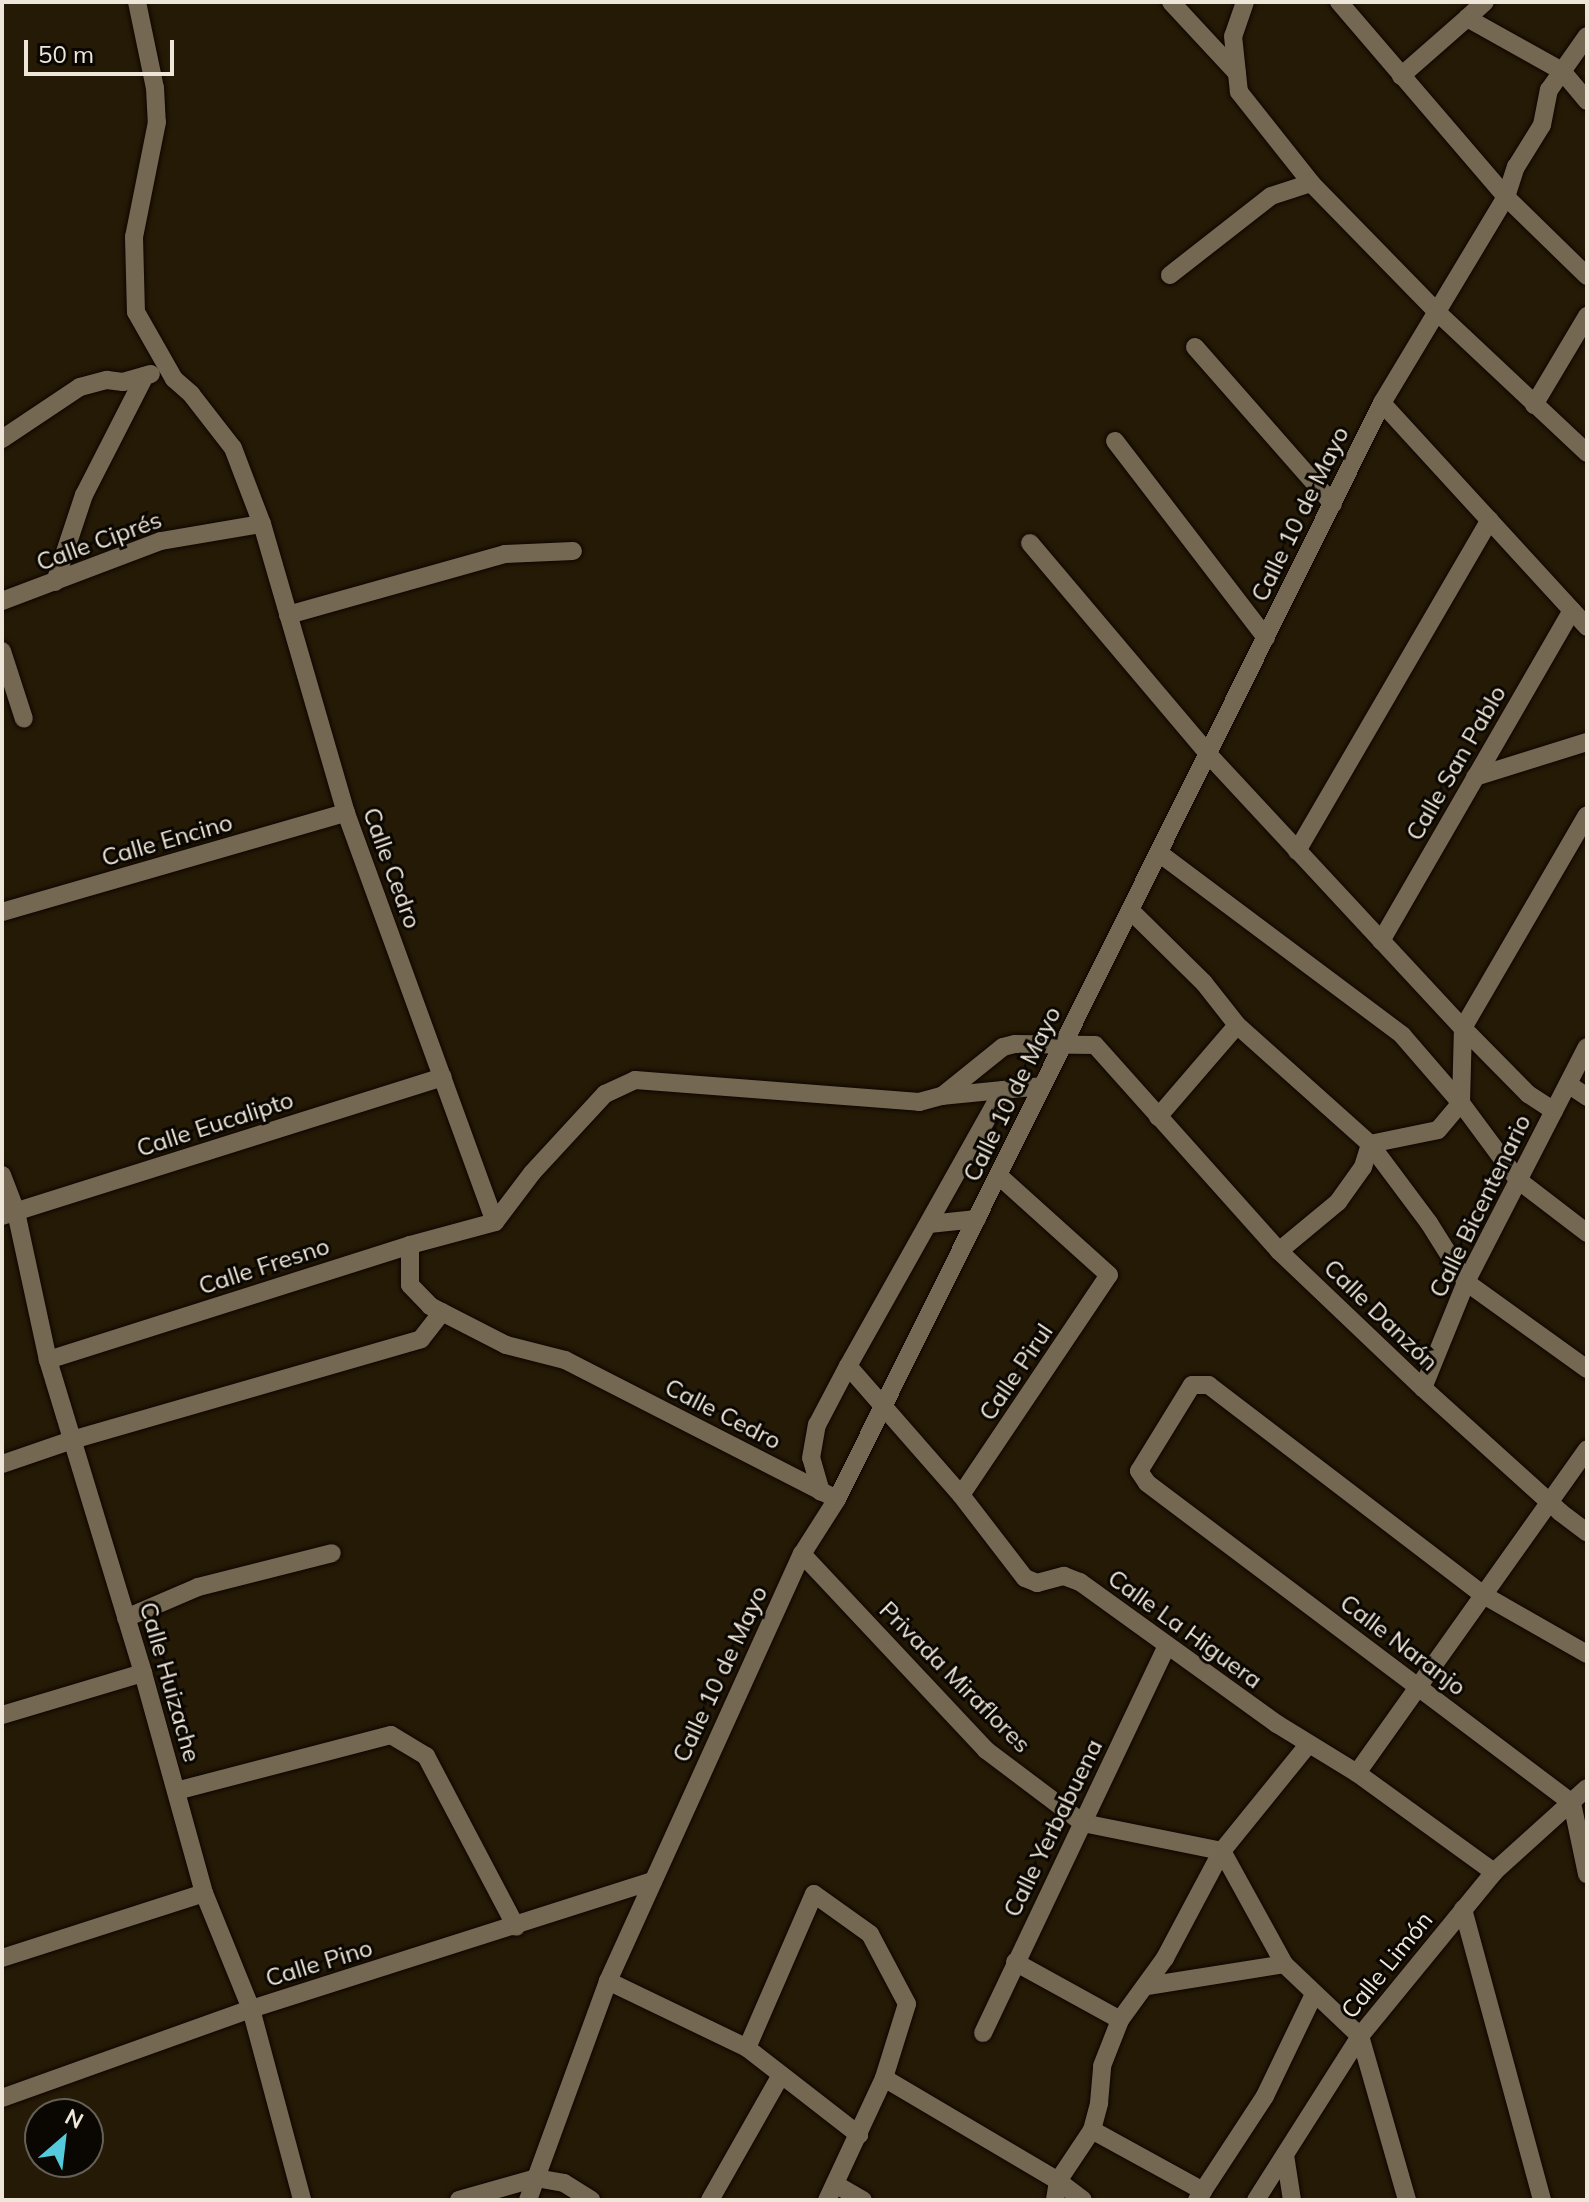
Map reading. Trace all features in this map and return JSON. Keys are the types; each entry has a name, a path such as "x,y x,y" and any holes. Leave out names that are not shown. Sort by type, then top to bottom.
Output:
{"street":[{"name":"Calle Cedro","path":"137,2 155,88 157,122 134,237 136,312 169,369 233,448 262,524 346,813 495,1222"},
{"path":"1171,2 1237,73"},
{"path":"1245,2 1233,36 1239,92 1311,183 1437,312 1587,453"},
{"path":"1339,2 1506,197 1587,276"},
{"path":"1401,76 1485,2"},
{"path":"1467,18 1562,71 1587,101"},
{"name":"Calle 10 de Mayo","path":"528,2200 608,1981 829,1496 883,1407 1382,403 1506,197 1516,167 1542,125 1549,90 1587,36"},
{"path":"1170,275 1271,196 1311,183"},
{"path":"1534,405 1587,316"},
{"path":"1195,347 1333,504"},
{"path":"2,439 80,387 169,369"},
{"path":"55,582 84,495 145,376"},
{"path":"1382,403 1587,627"},
{"path":"1115,441 1266,638"},
{"path":"1297,851 1490,520"},
{"name":"Calle Ciprés","path":"2,601 161,541 262,524"},
{"path":"1030,543 1208,754 1297,851 1528,1094 1554,1111"},
{"path":"288,615 505,554 573,551"},
{"name":"Calle San Pablo","path":"1381,941 1572,610"},
{"path":"2,651 24,719"},
{"path":"1475,777 1587,742"},
{"name":"Calle Encino","path":"2,912 346,813"},
{"path":"1370,1144 1438,1130 1461,1103 1463,1028 1587,815"},
{"path":"1159,853 1402,1035 1461,1103 1518,1180 1587,1233"},
{"path":"1130,910 1204,983 1237,1025 1370,1144 1429,1223 1466,1282 1587,1369"},
{"path":"1158,1117 1237,1025"},
{"name":"Calle Danzón","path":"942,1096 1003,1047 1064,1043 1095,1045 1279,1251 1423,1388 1550,1503 1587,1532"},
{"name":"Calle Bicentenario","path":"1423,1388 1466,1282 1587,1047"},
{"name":"Calle Eucalipto","path":"9,1214 443,1077"},
{"path":"495,1222 532,1173 605,1094 635,1080 919,1102 942,1096 1042,1086"},
{"path":"1568,1084 1587,1097"},
{"path":"829,1496 811,1458 817,1425 1003,1090"},
{"path":"1279,1251 1338,1202 1363,1167 1370,1144"},
{"name":"Calle Huizache","path":"2,1175 9,1214 48,1360 143,1673 204,1893 251,2009 302,2200"},
{"name":"Calle Pirul","path":"961,1495 1109,1275 998,1175"},
{"path":"929,1224 977,1219"},
{"name":"Calle Fresno","path":"48,1360 410,1245 495,1222"},
{"name":"Calle Cedro","path":"410,1245 410,1285 430,1306 506,1345 565,1360 829,1496"},
{"path":"2,1464 72,1440 421,1339 442,1312"},
{"name":"Calle La Higuera","path":"848,1366 961,1495 1025,1578 1037,1583 1064,1576 1080,1582 1307,1746 1357,1773 1494,1872"},
{"name":"Calle Naranjo","path":"1482,1594 1209,1385 1192,1385 1139,1471 1147,1483 1572,1803"},
{"path":"1357,1773 1587,1449"},
{"path":"126,1618 198,1587 332,1553"},
{"name":"Privada Miraflores","path":"802,1554 986,1750 1083,1823"},
{"path":"1482,1594 1587,1654"},
{"name":"Calle Yerbabuena","path":"983,2033 1167,1645"},
{"path":"2,1715 143,1673"},
{"path":"176,1791 391,1735 426,1756 516,1927"},
{"path":"1057,2191 1092,2130 1099,2103 1102,2066 1120,2020 1147,1986 1222,1851 1307,1746"},
{"name":"Calle Limón","path":"1256,2200 1360,2036 1494,1872 1587,1788"},
{"path":"1572,1803 1587,1874"},
{"path":"1083,1823 1222,1851 1284,1964 1360,2036 1407,2200"},
{"name":"Calle Pino","path":"2,2098 251,2009 653,1881"},
{"path":"2,1958 204,1893"},
{"path":"747,2048 814,1894 870,1934 907,2004 884,2078 831,2192 863,2200"},
{"path":"1463,1909 1542,2200"},
{"path":"1015,1962 1120,2020"},
{"path":"1147,1986 1284,1964"},
{"path":"608,1981 747,2048 859,2135"},
{"name":"Calle Limón","path":"1200,2195 1265,2096 1314,1994"},
{"path":"710,2200 781,2075"},
{"path":"884,2078 1057,2191 1083,2200"},
{"path":"1092,2130 1200,2195"},
{"path":"1285,2155 1292,2200"},
{"path":"459,2200 536,2178 564,2183 591,2200"}]}
